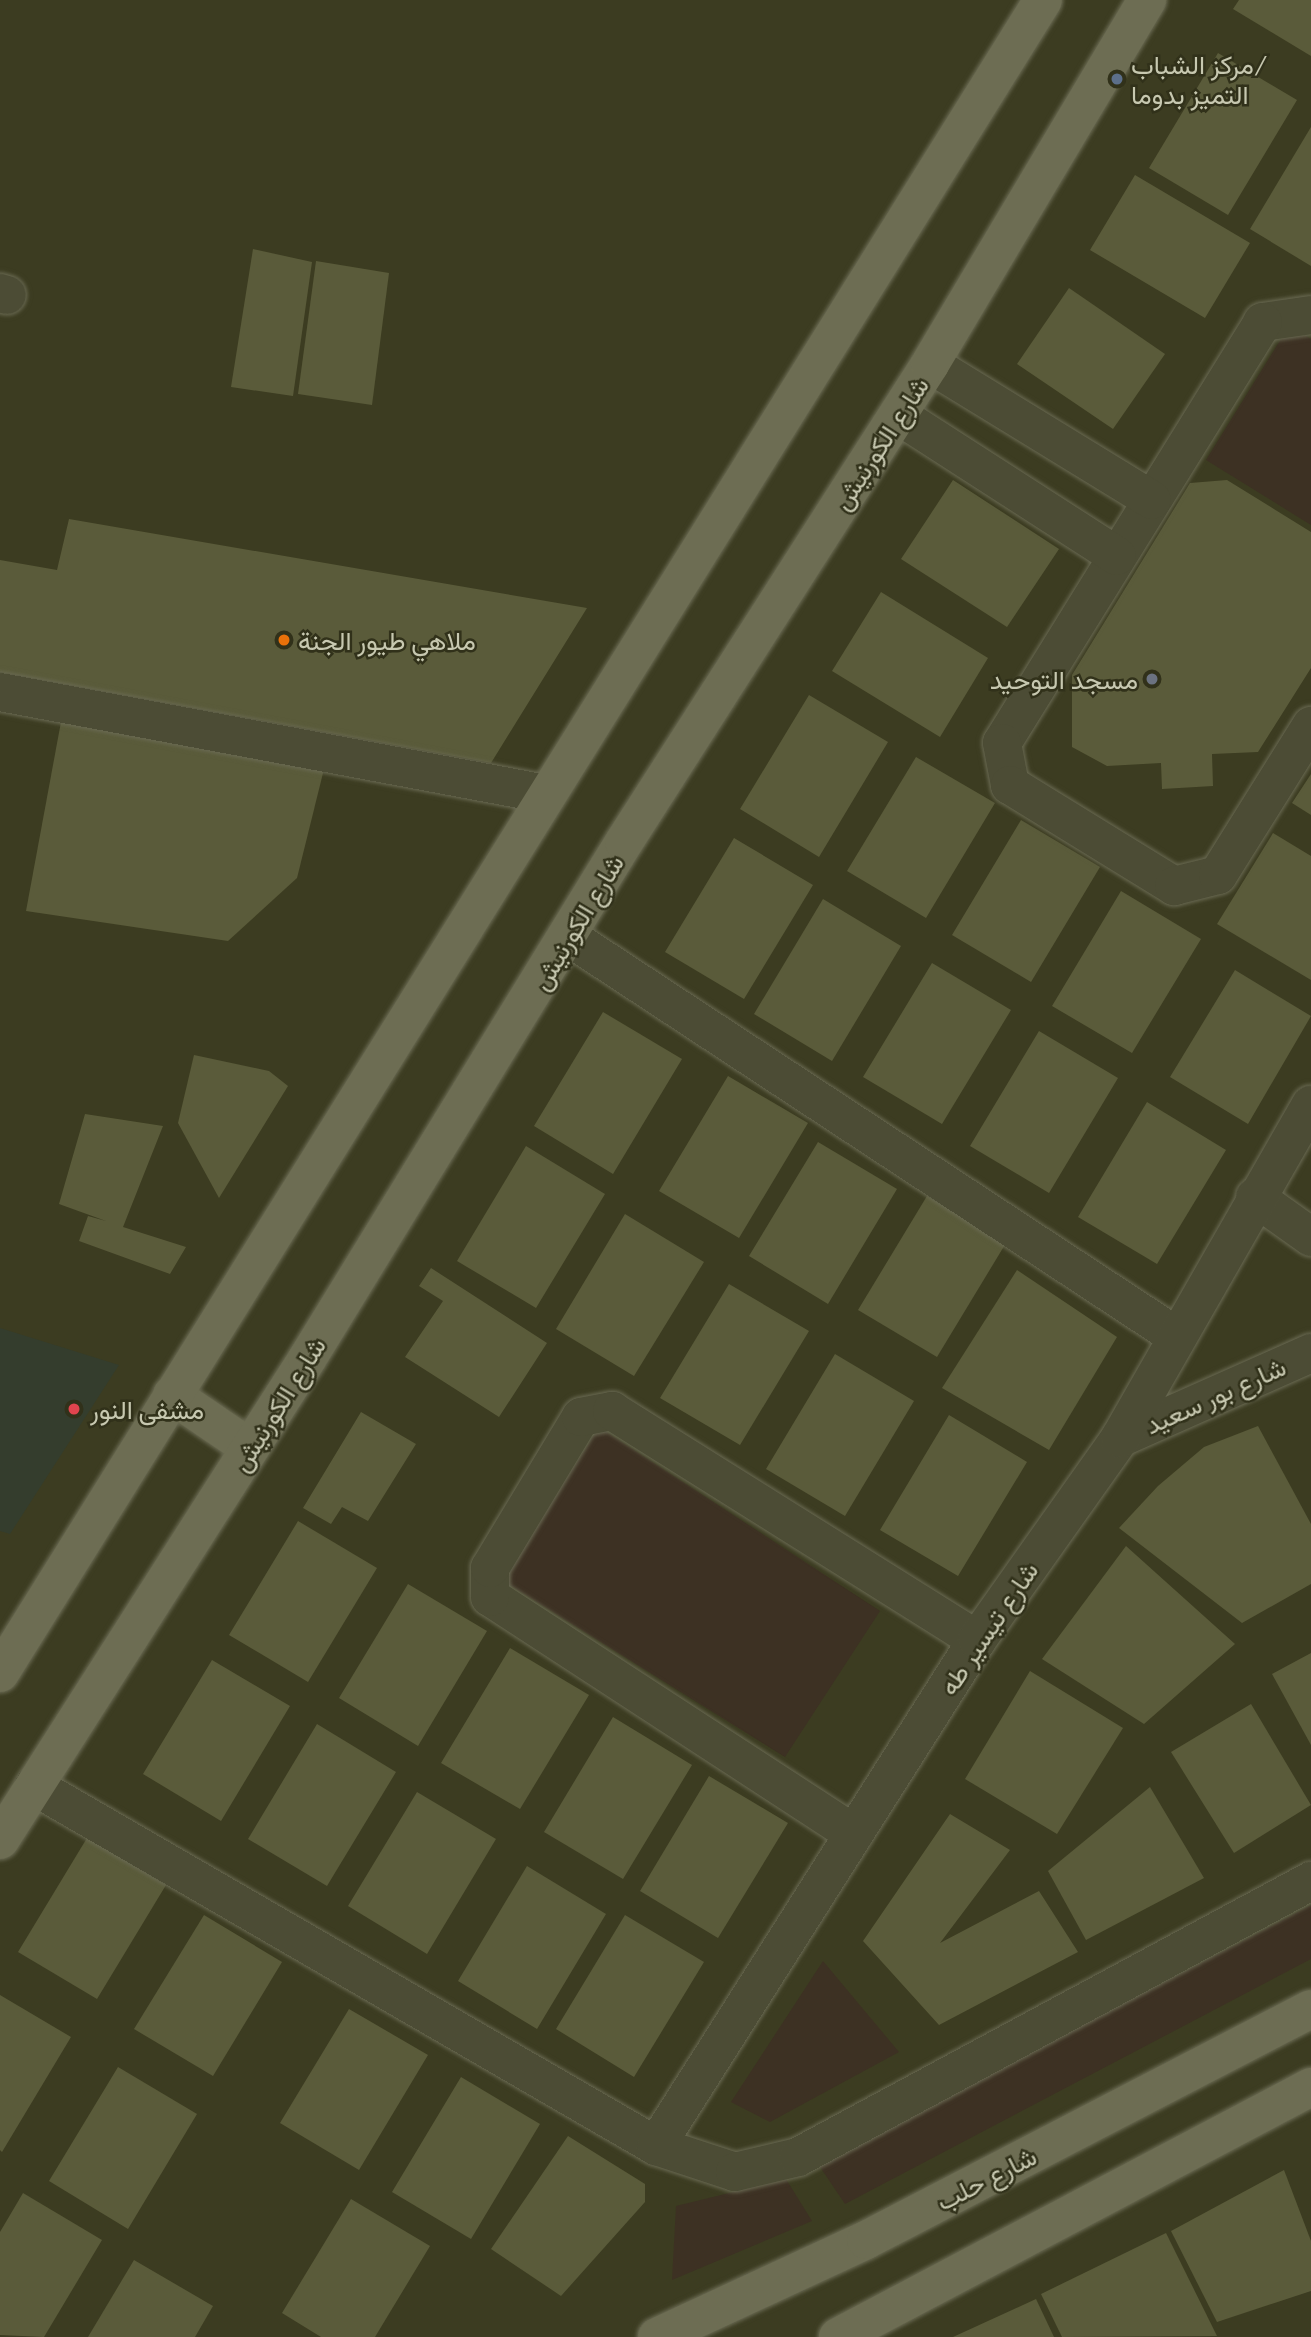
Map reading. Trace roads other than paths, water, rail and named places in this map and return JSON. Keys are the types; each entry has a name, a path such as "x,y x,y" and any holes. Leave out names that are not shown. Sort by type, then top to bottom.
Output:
{"main road":[{"path":"0,1673 1043,0"},
{"name":"شارع الكورنيش","path":"0,1840 250,1448 569,937 624,842 930,364 1147,0"},
{"path":"173,1395 250,1448"},
{"name":"شارع حلب","path":"657,2337 866,2240 1311,2009"},
{"path":"838,2337 946,2284 1311,2087"}],"street":[{"path":"1311,315 1263,322 1002,743 1010,785 1174,886 1218,875 1311,726"},
{"path":"930,364 1152,500"},
{"path":"898,415 1117,556"},
{"path":"0,692 547,794"},
{"path":"569,937 1176,1336"},
{"name":"شارع تيسير طه","path":"656,2146 977,1640 1119,1438 1255,1197 1311,1105"},
{"path":"1255,1197 1311,1237"},
{"name":"شارع بور سعيد","path":"1119,1438 1311,1353"},
{"path":"854,1834 490,1597 490,1567 581,1417 612,1411 977,1640"},
{"path":"34,1786 656,2146 735,2172 798,2157 1311,1881"}],"place":[{"name":"مركز الشباب/ التميز بدوما","path":"1117,79"},
{"name":"ملاهي طيور الجنة","path":"284,640"},
{"name":"مسجد التوحيد","path":"1152,679"},
{"name":"مشفى النور","path":"74,1409"}]}
